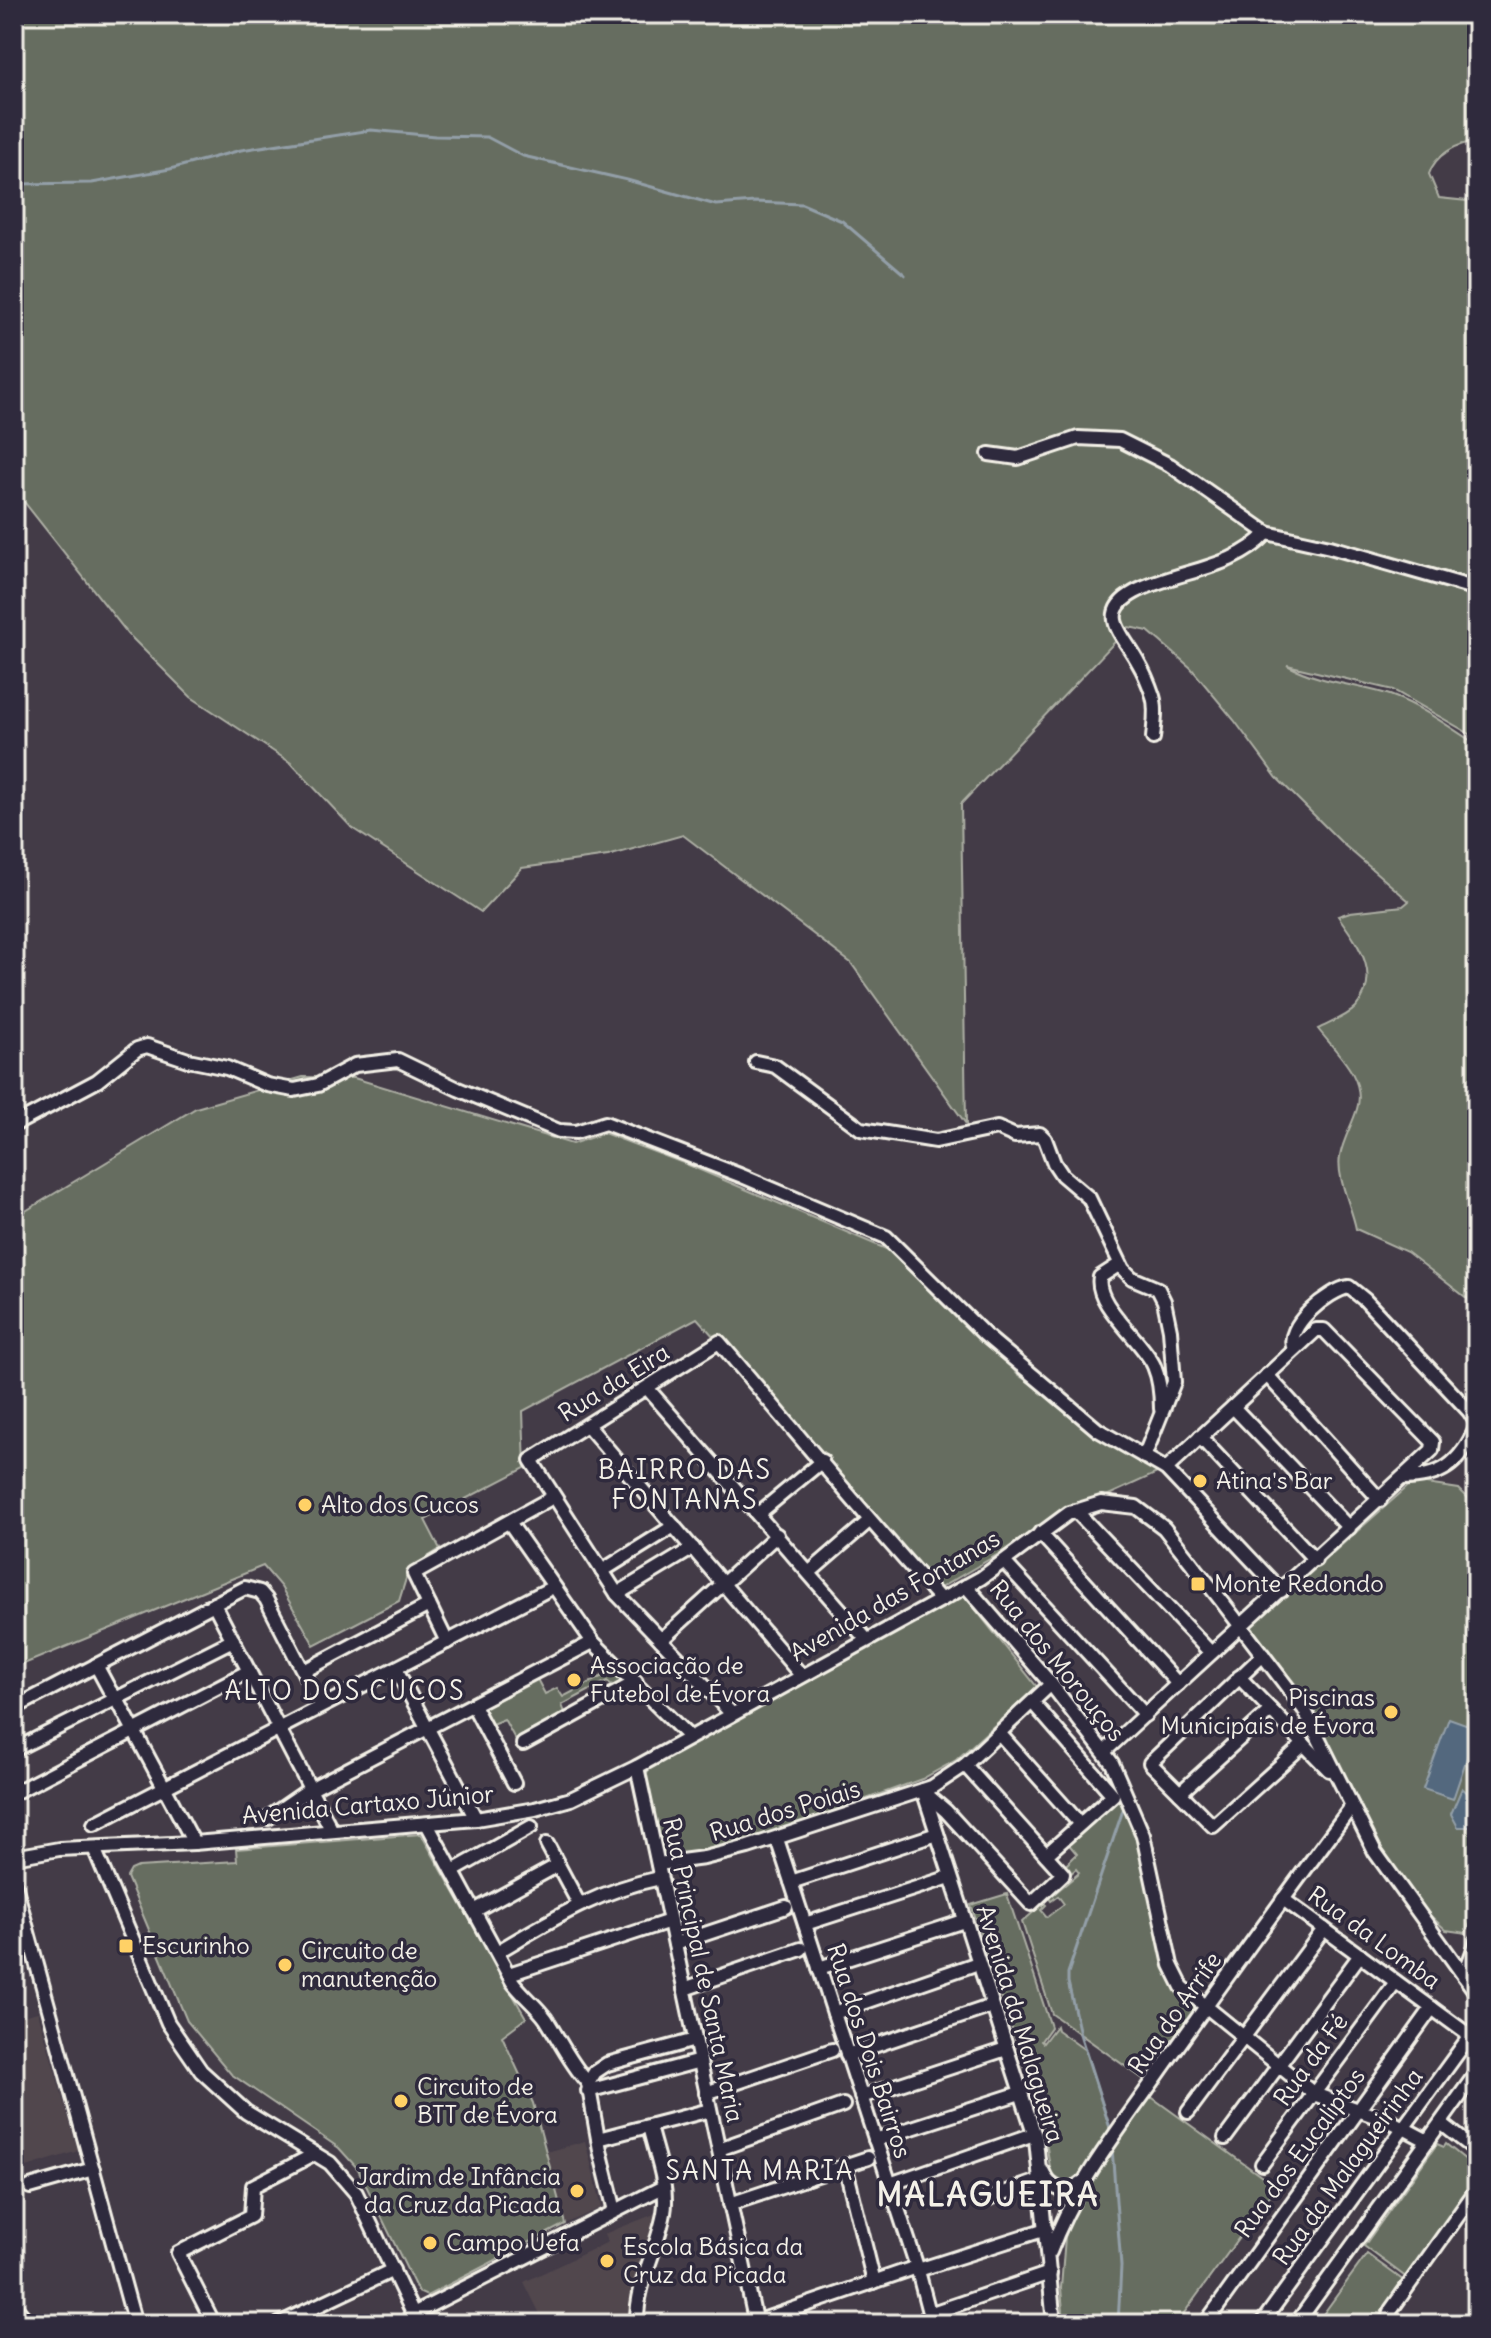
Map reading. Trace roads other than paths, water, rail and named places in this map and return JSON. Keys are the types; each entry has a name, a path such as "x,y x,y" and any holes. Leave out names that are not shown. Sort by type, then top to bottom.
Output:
{"main road":[{"path":"14,2309 27,2324"}],"street":[{"path":"989,454 1018,458 1078,438 1120,440 1170,465 1267,533 1330,547 1477,589"},
{"path":"1153,738 1154,699 1138,661 1116,627 1114,614 1117,605 1142,589 1242,554 1267,533"},
{"path":"14,1125 97,1081 137,1049 147,1046 188,1060 227,1068 267,1085 294,1090 318,1085 355,1065 398,1060 559,1131 576,1132 605,1123 886,1237 985,1335 1098,1430 1166,1469 1278,1588"},
{"path":"756,1062 775,1066 861,1129 936,1141 997,1128 1015,1136 1040,1134 1045,1139 1062,1175 1089,1198 1120,1264 1132,1278 1158,1289 1164,1301 1170,1330 1174,1382 1144,1457"},
{"path":"1120,1264 1100,1277 1100,1293 1153,1365 1161,1386 1161,1409"},
{"path":"1294,1349 1291,1343 1293,1332 1301,1319 1339,1289 1349,1287 1365,1300 1469,1411 1476,1428 1450,1465 1434,1475 1402,1478"},
{"path":"1105,1751 1211,1653 1238,1623 1315,1560 1380,1500 1432,1450 1433,1442 1324,1330 1316,1330 1166,1469"},
{"name":"Rua da Eira","path":"553,1497 531,1460 719,1342 822,1461"},
{"path":"1267,1375 1380,1500"},
{"path":"648,1389 866,1639"},
{"path":"1233,1407 1349,1528"},
{"path":"588,1426 801,1675"},
{"path":"1200,1437 1315,1560"},
{"path":"758,1514 822,1461 869,1521 941,1600"},
{"path":"447,1642 414,1574 553,1497 617,1594 731,1713"},
{"name":"Avenida das Fontanas","path":"637,1767 966,1586 1005,1563 1040,1533 1076,1511 1101,1503 1136,1507 1164,1528 1238,1623"},
{"path":"1076,1511 1211,1653"},
{"path":"810,1572 869,1521"},
{"path":"509,1522 593,1642 689,1737"},
{"path":"602,1571 674,1526"},
{"path":"1040,1533 1178,1684"},
{"path":"661,1640 777,1535"},
{"path":"617,1594 693,1548"},
{"path":"1005,1563 1145,1715"},
{"name":"Rua dos Morouços","path":"966,1586 1105,1751 1143,1835 1174,1975 1182,1987 1314,2094 1404,2127 1428,2141"},
{"path":"94,1824 553,1587"},
{"path":"14,1708 245,1588 260,1592 266,1599 321,1706"},
{"path":"214,1604 332,1831"},
{"path":"304,1671 429,1605"},
{"path":"1238,1623 1304,1709 1375,1852 1477,1994"},
{"path":"14,1750 233,1640"},
{"path":"268,1818 310,1789 593,1642"},
{"path":"1263,1655 1150,1763 1213,1826 1304,1744"},
{"path":"96,1665 194,1843"},
{"path":"396,1669 476,1819"},
{"path":"14,1793 249,1671"},
{"path":"1239,1677 1337,1778"},
{"path":"523,1744 636,1682"},
{"name":"Rua dos Poiais","path":"658,1864 704,1858 777,1839 940,1784 965,1765 1051,1684"},
{"path":"1033,1703 1113,1795 1046,1855"},
{"path":"473,1705 514,1783"},
{"path":"1180,1793 1271,1710"},
{"path":"999,1733 1080,1824"},
{"path":"923,1790 1031,1904 1063,1874 965,1765"},
{"name":"Avenida Cartaxo Júnior","path":"15,1854 194,1843 476,1819 562,1802 637,1767"},
{"name":"Rua Principal de Santa Maria","path":"637,1767 756,2323"},
{"name":"Avenida da Malagueira","path":"923,1790 1034,2134 1049,2255 1050,2323"},
{"name":"Rua do Arrife","path":"1049,2255 1061,2221 1081,2183 1352,1806"},
{"path":"427,1824 511,1978 526,2000 544,2016 588,2087 615,2211"},
{"path":"453,1871 531,1827"},
{"path":"791,1882 937,1834"},
{"name":"Rua dos Dois Bairros","path":"777,1839 931,2319"},
{"path":"547,1844 579,1904"},
{"path":"94,1848 168,2023 201,2071 246,2112 330,2163 356,2193 416,2319 663,2187"},
{"path":"474,1911 558,1865"},
{"path":"805,1924 950,1877"},
{"path":"497,1952 579,1904 625,1885 660,1878"},
{"path":"14,1881 135,2324"},
{"name":"Rua da Lomba","path":"1283,1899 1474,2038"},
{"path":"675,1944 786,1907"},
{"path":"511,1978 670,1921"},
{"path":"819,1968 964,1921"},
{"path":"1188,2112 1324,1929"},
{"path":"14,1939 29,1935"},
{"path":"1464,1976 1477,1941"},
{"path":"684,1989 801,1949"},
{"path":"1225,2138 1360,1955"},
{"path":"834,2013 978,1963"},
{"name":"Rua da Fé","path":"1262,2164 1396,1982"},
{"path":"847,2055 992,2006"},
{"name":"Rua dos Eucaliptos","path":"1205,2324 1432,2008"},
{"name":"Rua da Malagueirinha","path":"1261,2324 1404,2127 1474,2038"},
{"path":"588,2087 595,2072 607,2064 695,2040"},
{"path":"861,2097 1006,2049"},
{"path":"706,2093 832,2050"},
{"path":"588,2087 700,2061"},
{"path":"1302,2322 1475,2079"},
{"path":"875,2140 1020,2093"},
{"path":"719,2149 843,2105"},
{"path":"598,2139 710,2110"},
{"path":"1441,2123 1477,2151"},
{"path":"637,2324 646,2266 664,2213 663,2187 649,2126"},
{"path":"890,2184 1034,2134"},
{"path":"214,2324 178,2253 251,2216 253,2186 315,2154"},
{"path":"730,2204 868,2158"},
{"path":"845,2165 874,2282"},
{"path":"1040,2166 1048,2183 1059,2190 1073,2189 1081,2183"},
{"path":"30,2187 93,2169"},
{"path":"989,2198 1041,2180"},
{"path":"1386,2324 1391,2310 1477,2189"},
{"path":"756,2323 874,2282 1046,2229"},
{"path":"279,2324 393,2270"},
{"path":"931,2319 1050,2273"}],"water":[{"path":"1449,1718 1477,1728 1453,1799 1423,1789"},
{"path":"1462,1788 1477,1801 1477,1827 1458,1827 1451,1814"}],"waterway":[{"path":"14,184 92,183 170,169 241,150 371,130 487,137 523,156 716,205 755,202 802,204 842,221 905,275"},
{"path":"1109,2125 1080,2034 1068,1973 1123,1810"},
{"path":"1112,2148 1121,2266 1118,2324"}],"place":[{"name":"Atina's Bar","path":"1200,1481"},
{"name":"Alto dos Cucos","path":"305,1505"},
{"name":"Monte Redondo","path":"1198,1584"},
{"name":"Associação de Futebol de Évora","path":"574,1680"},
{"name":"Piscinas Municipais de Évora","path":"1391,1712"},
{"name":"Escurinho","path":"126,1946"},
{"name":"Circuito de manutenção","path":"285,1965"},
{"name":"Circuito de BTT de Évora","path":"401,2101"},
{"name":"Jardim de Infância da Cruz da Picada","path":"577,2191"},
{"name":"Campo Uefa","path":"430,2243"},
{"name":"Escola Básica da Cruz da Picada","path":"607,2261"}],"district":[{"name":"BAIRRO DAS FONTANAS","path":"685,1485"},
{"name":"ALTO DOS CUCOS","path":"345,1691"},
{"name":"SANTA MARIA","path":"760,2171"},
{"name":"MALAGUEIRA","path":"988,2195"}]}
